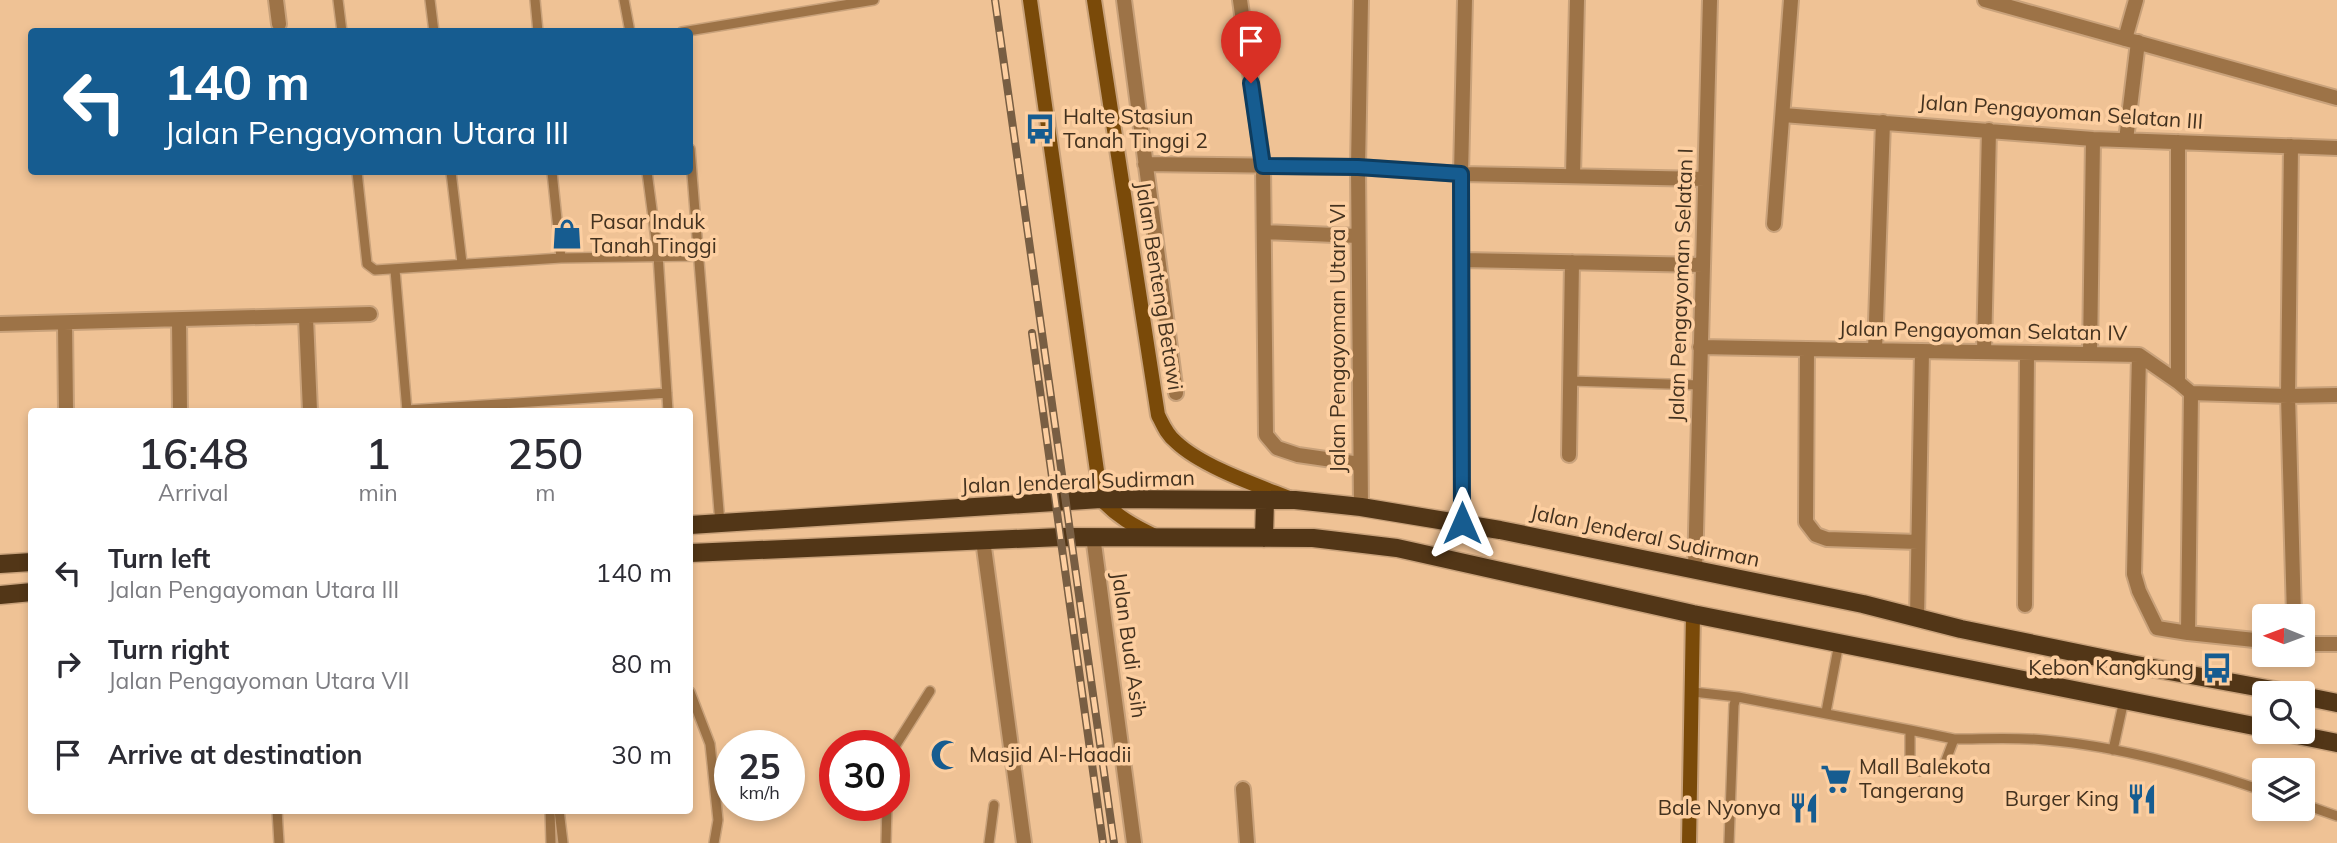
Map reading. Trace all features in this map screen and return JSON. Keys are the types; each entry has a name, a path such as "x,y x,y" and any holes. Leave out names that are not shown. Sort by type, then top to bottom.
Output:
{"main road":[{"path":"1030,0 1101,499 1111,511 1156,537"},
{"name":"Jalan Benteng Betawi","path":"1094,0 1158,415 1170,436 1190,454 1294,500"},
{"name":"Jalan Jenderal Sudirman","path":"693,526 1101,499 1294,500 1361,507 1462,523 2131,664 2252,686"},
{"path":"1264,538 1265,500"},
{"path":"693,554 1093,536 1313,538 1397,548 1693,614 2252,726"},
{"path":"0,564 28,562"},
{"path":"0,595 28,592"},
{"path":"1689,843 1693,614"},
{"path":"2315,698 2337,703"},
{"path":"2315,739 2337,743"}],"street":[{"path":"276,0 279,24"},
{"path":"1124,0 1176,393"},
{"path":"1240,0 1263,166 1266,435 1277,447 1298,455 1360,464"},
{"name":"Jalan Pengayoman Utara VI","path":"1360,0 1358,236 1361,507"},
{"path":"1462,523 1461,174 1465,0"},
{"path":"1573,176 1577,0"},
{"name":"Jalan Pengayoman Selatan I","path":"1695,570 1710,0"},
{"path":"1774,224 1791,0"},
{"path":"1985,0 2337,98"},
{"path":"2126,140 2136,0"},
{"name":"Jalan Pengayoman Selatan III","path":"1783,115 2093,139 2337,148"},
{"path":"1875,350 1884,122"},
{"path":"1984,352 1989,130"},
{"path":"2091,354 2093,139"},
{"path":"2178,142 2178,382"},
{"path":"2291,146 2288,396 2294,604"},
{"path":"1145,163 1705,179"},
{"path":"1264,232 1358,236"},
{"path":"1462,260 1703,265"},
{"path":"1569,455 1572,262"},
{"path":"0,324 306,318 370,314"},
{"path":"306,318 310,408"},
{"path":"179,320 180,408"},
{"path":"65,324 66,408"},
{"name":"Jalan Pengayoman Selatan IV","path":"1700,347 2139,355 2191,393"},
{"path":"1807,349 1806,522 1810,529 1816,535 1827,539 1918,542"},
{"path":"1917,618 1922,351"},
{"path":"2025,605 2026,353"},
{"path":"2139,355 2134,574 2138,591 2157,628 2252,640"},
{"path":"2188,633 2191,393 2337,395"},
{"name":"Jalan Budi Asih","path":"1093,536 1135,843"},
{"path":"983,540 1024,843"},
{"path":"2315,643 2337,644"},
{"path":"1243,789 1247,843"}],"lane":[{"path":"338,0 342,28"},
{"path":"430,0 434,28"},
{"path":"535,0 538,28"},
{"path":"624,0 628,28"},
{"path":"693,30 874,0"},
{"path":"357,175 368,264 375,270 561,258 698,256"},
{"path":"451,175 462,263"},
{"path":"552,175 561,258"},
{"path":"647,175 658,255 668,408"},
{"path":"692,175 720,524"},
{"path":"395,270 407,408"},
{"path":"1570,381 1700,385"},
{"path":"450,408 667,393"},
{"path":"1826,712 1839,643"},
{"path":"905,730 930,691"},
{"path":"1692,692 1826,712 1954,739 2045,740 2113,750 2252,787"},
{"path":"1729,843 1736,698"},
{"path":"693,700 710,744 718,820 714,843"},
{"path":"2113,750 2124,700"},
{"path":"1910,730 1910,760 1920,771 1943,768 1954,739"},
{"path":"989,843 994,805"},
{"path":"2315,808 2337,816"},
{"path":"277,814 279,843"},
{"path":"550,814 551,843"},
{"path":"559,814 563,843"},
{"path":"886,843 887,821"}],"railway":[{"path":"995,0 1114,843"},
{"path":"1032,333 1103,843"}],"place":[{"name":"Halte Stasiun Tanah Tinggi 2","path":"1040,129"},
{"name":"Pasar Induk Tanah Tinggi","path":"567,234"},
{"name":"Kebon Kangkung","path":"2217,668"},
{"name":"Masjid Al-Haadii","path":"946,755"},
{"name":"Mall Balekota Tangerang","path":"1836,779"},
{"name":"Burger King","path":"2142,799"},
{"name":"Bale Nyonya","path":"1804,808"}],"route":[{"path":"1251,83 1263,166 1358,167 1461,174 1462,523"}]}
